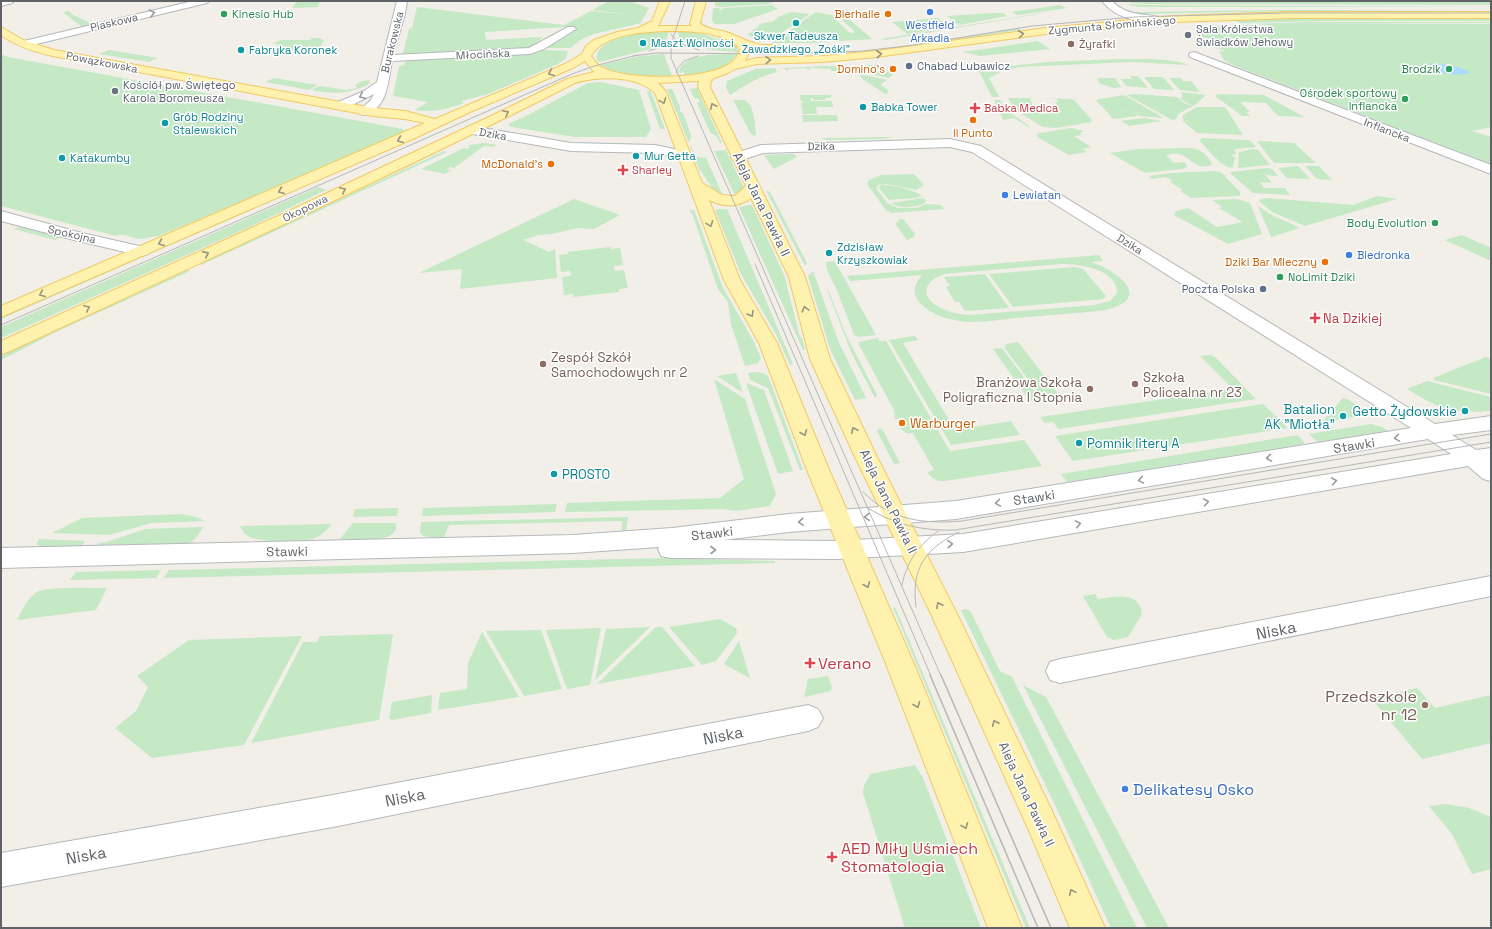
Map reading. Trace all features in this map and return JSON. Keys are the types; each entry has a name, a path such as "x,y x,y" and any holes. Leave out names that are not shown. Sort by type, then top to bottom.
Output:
{"main road":[{"path":"641,30 656,23 665,1"},
{"path":"701,1 695,24 704,30 723,35 744,47 744,52 741,59 735,66"},
{"name":"Zygmunta Słomińskiego","path":"1103,12 1118,6"},
{"name":"Zygmunta Słomińskiego","path":"1180,9 1491,9"},
{"name":"Zygmunta Słomińskiego","path":"1130,13 1149,10"},
{"name":"Zygmunta Słomińskiego","path":"636,79 676,80 711,74 735,66 760,61 823,59 876,54 1035,32 1162,20 1293,15 1491,15"},
{"path":"641,30 672,28 704,30"},
{"name":"Powązkowska","path":"1,30 24,44 47,52 368,111 384,117 407,121 436,123 471,130"},
{"name":"Okopowa","path":"1,312 571,65 586,56 590,49 599,42 622,34 641,30"},
{"path":"867,44 924,37"},
{"path":"739,43 763,48 787,49"},
{"path":"586,56 596,69 611,74 636,79 653,85 658,90 732,280 768,343 900,664 1005,928"},
{"name":"Okopowa","path":"1,348 283,219 573,80 611,74"},
{"name":"Aleja Jana Pawła II","path":"711,74 705,80 704,87 797,277 820,358 911,546 1041,822 1088,928"},
{"path":"694,184 717,200 728,201 745,197 753,186"}],"street":[{"path":"1,3 9,1"},
{"name":"Piaskowa","path":"24,44 204,1"},
{"name":"Burakowska","path":"368,111 379,98 402,1"},
{"path":"1107,1 1130,13 1162,20"},
{"path":"1122,24 1130,13"},
{"name":"Młocińska","path":"389,58 530,51 560,33 571,29"},
{"name":"Inflancka","path":"1194,55 1491,170"},
{"name":"Burakowska","path":"340,106 368,93 382,83"},
{"name":"Dzika","path":"471,130 571,146 615,149 655,149 683,154"},
{"name":"Dzika","path":"610,148 619,145 654,143 676,135"},
{"name":"Dzika","path":"730,140 801,147"},
{"name":"Dzika","path":"738,157 761,149 801,147 950,143 976,148 1432,432 1481,457 1491,473"},
{"name":"Spokojna","path":"1,216 80,237 142,251"},
{"name":"Stawki","path":"4,563 573,544 672,537 790,523 956,510 1491,423"},
{"name":"Stawki","path":"573,544 674,550 852,549 963,543 1481,457"},
{"name":"Niska","path":"1060,672 1491,586"},
{"name":"Niska","path":"1,870 333,811 808,718"}],"green space":[{"path":"297,1 320,1 318,7 292,8"},
{"path":"609,1 629,1 649,8 641,23 594,34 582,39 570,48 543,48 574,28 568,26 485,32 486,40 543,37 534,45 527,48 403,54 409,29 412,28 417,7 564,25 591,11 634,15 592,10"},
{"path":"715,1 773,2 769,4 721,7 715,6"},
{"path":"1129,1 1491,1 1491,5 1146,4 1130,3"},
{"path":"1125,4 1147,5 1491,7 1139,7"},
{"path":"772,5 778,9 734,24 715,24 712,21 713,8 719,8 720,10 725,8"},
{"path":"1059,5 1068,8 1017,15 1012,12"},
{"path":"1282,10 1491,11 1297,11 1138,14 1136,12"},
{"path":"69,11 73,15 95,25 82,27 63,12"},
{"path":"790,12 810,14 769,41 760,42 747,34 753,32 753,30 760,24 774,21 778,17"},
{"path":"816,12 841,17 835,19 839,19 836,20 850,33 855,32 840,18 850,20 872,39 811,43 771,43 799,24 803,24 800,23"},
{"path":"1003,13 1007,16 959,25 947,16"},
{"path":"1045,13 885,40 881,39"},
{"path":"938,18 950,27 907,34 892,22"},
{"path":"1289,18 1491,19 1491,21 1329,21 1240,23 1235,20"},
{"path":"1311,22 1491,22 1491,23 1242,24"},
{"name":"Ośrodek sportowy Inflancka","path":"1272,24 1491,24 1491,127 1472,131 1491,137 1491,164 1233,65 1224,60 1219,51 1226,51 1216,48 1209,40 1195,33 1200,27"},
{"path":"1017,28 1020,30 866,53 864,51 912,46"},
{"path":"669,31 665,42 658,47 600,62 597,61 598,52 604,45 613,40 625,36"},
{"path":"678,31 701,34 722,40 737,46 738,52 713,50 693,46 685,42 680,37"},
{"path":"310,38 319,38 324,40 319,49 274,50 278,44 272,44 281,40 312,40"},
{"path":"1038,41 1050,49 980,56 963,52"},
{"path":"109,50 158,58 149,62 99,54"},
{"path":"542,50 568,51 566,58 558,64 488,94 461,101 464,103 452,107 434,111 415,110 428,102 393,96 399,66 404,65 405,62 412,59 538,53"},
{"path":"1,54 8,57 403,129 405,132 159,236 139,239 125,235 116,236 1,206"},
{"path":"664,54 672,76 625,74 608,69 601,65 640,56"},
{"path":"737,54 727,64 714,70 699,74 685,75 683,72 680,73 679,71 682,65 695,58"},
{"path":"1120,59 1165,60 1188,65 1133,62 1019,67 1005,70 1002,67 1048,62"},
{"path":"863,65 876,65 893,75 889,78 861,72"},
{"path":"856,66 841,71 811,68 809,70 806,68 787,69 788,72 784,68"},
{"path":"775,68 777,72 753,81 730,95 726,87 727,81 755,69"},
{"path":"992,68 1002,71 989,78 999,97 992,97 979,71"},
{"path":"860,74 887,80 881,84 888,90 887,95 861,78"},
{"path":"1130,76 1138,76 1148,88 1126,86 1121,79 1132,79"},
{"path":"1144,77 1163,77 1174,90 1154,89"},
{"path":"274,78 318,85 308,90 294,87 298,85 293,87 265,82"},
{"path":"1115,78 1121,87 1114,88 1100,84 1097,79"},
{"path":"1169,78 1181,78 1183,81 1191,81 1200,92 1180,90"},
{"path":"370,80 369,84 347,92 333,93 311,90 320,86 347,90 357,88 355,85 362,81"},
{"path":"600,82 639,90 651,129 646,137 575,137 511,127 508,124 588,83"},
{"path":"697,88 722,143 720,143 717,137 710,132 697,103 700,102 698,98 695,99 690,89"},
{"path":"667,89 672,89 680,107 680,112 683,113 691,135 690,141 688,141"},
{"path":"650,90 665,129 660,129 647,92"},
{"path":"1181,92 1206,95 1194,106 1185,102 1179,97 1183,98"},
{"path":"1135,94 1177,97 1184,103 1193,106 1178,114 1176,119 1172,120 1127,95"},
{"path":"1218,94 1264,95 1304,117 1278,116 1266,103 1240,102 1250,112 1246,112 1250,116 1242,116 1215,96"},
{"path":"799,95 831,95 831,98 825,98 826,100 813,100 813,98 810,98 811,101 801,101"},
{"path":"1124,95 1164,118 1140,116 1135,113 1101,106 1096,100"},
{"path":"1008,98 1030,98 1034,111 1061,112 1055,102 1058,102 1057,99 1043,98 1071,99 1074,100 1092,122 1056,128 1043,127 1015,110"},
{"path":"733,100 743,100 749,104 754,117 756,136 751,134"},
{"path":"994,100 1000,100 1006,110 1030,128 1014,118 1003,120"},
{"path":"805,101 832,101 833,107 816,107 817,114 803,114 801,103"},
{"path":"1102,106 1134,113 1138,116 1113,119"},
{"path":"1197,107 1225,107 1243,135 1197,133 1183,121 1183,115"},
{"path":"802,115 837,115 838,121 803,122"},
{"path":"1144,118 1162,121 1129,126 1121,121"},
{"path":"1071,128 1084,131 1080,133 1082,135 1074,136 1091,147 1082,149 1087,152 1069,155 1037,137 1037,134 1040,133"},
{"path":"892,137 885,139 826,140 821,138"},
{"path":"1203,138 1247,140 1251,141 1256,147 1236,149 1234,151 1236,152 1235,155 1233,154 1232,156 1235,157 1233,167 1229,167 1220,162 1210,153 1199,140"},
{"path":"411,140 1,319 1,317"},
{"path":"1257,141 1294,143 1316,163 1274,163"},
{"path":"484,143 497,145 493,147 484,146 454,168 450,167 447,169 451,170 445,174 421,169 464,148 467,149 470,145"},
{"path":"690,146 696,157 706,158 724,198 714,194 710,184 699,169"},
{"path":"1139,149 1197,149 1203,153 1209,158 1212,164 1202,167 1183,155 1172,154 1166,155 1174,163 1185,162 1187,167 1183,169 1145,173 1110,153"},
{"path":"1253,149 1258,150 1270,165 1238,168 1239,152"},
{"path":"726,150 745,190 736,197 714,151"},
{"path":"444,151 447,152 201,265 199,264"},
{"path":"794,154 797,157 774,169 764,155"},
{"path":"1298,166 1310,179 1287,178 1278,168"},
{"path":"1305,166 1319,166 1332,180 1317,179"},
{"path":"1267,168 1272,169 1278,176 1265,175 1272,183 1260,182 1264,188 1285,188 1290,195 1253,193 1231,174 1231,172"},
{"path":"1214,171 1222,173 1240,192 1240,196 1191,198 1180,191 1183,190 1170,182 1173,181 1166,177 1152,179 1149,176 1170,173"},
{"path":"914,174 924,185 916,190 886,184 878,185 876,188 887,203 898,208 916,208 927,204 941,205 944,209 892,213 886,210 867,184 869,180 881,175"},
{"path":"881,185 890,185 902,188 922,196 889,200 879,188"},
{"path":"318,187 326,190 256,224 1,338 1,327"},
{"path":"766,190 770,192 807,263 805,266"},
{"path":"1377,196 1397,199 1305,226 1272,212 1259,201 1261,199 1268,198 1353,205"},
{"path":"923,198 926,200 925,203 912,207 903,207 891,203"},
{"path":"574,199 620,215 594,229 577,228 552,234 538,235 523,240 549,252 555,249 557,278 460,289 462,269 419,273"},
{"path":"1237,199 1250,203 1262,234 1228,244 1174,215 1176,211 1188,208 1217,227 1243,222 1219,208 1222,207 1212,200"},
{"path":"752,205 784,275 800,337 802,338 805,350 803,350 739,207"},
{"path":"1258,206 1270,214 1300,228 1271,237"},
{"path":"727,209 793,364 790,365 776,334 741,274 715,210"},
{"path":"689,210 694,210 723,288 754,342 761,358 758,363 745,366 731,324 728,302 718,289 692,213"},
{"path":"900,219 903,219 915,234 914,237 907,240 896,225"},
{"path":"20,227 61,237 55,240 14,229"},
{"path":"1462,235 1491,248 1491,261 1445,240"},
{"path":"610,247 611,249 620,248 623,265 614,266 615,271 624,270 628,288 619,289 619,292 573,297 573,294 564,295 562,277 571,276 570,271 561,272 559,255 568,254 567,252"},
{"path":"1099,255 1103,261 1091,262 1114,273 1128,287 1129,294 1126,301 1100,311 969,322 935,314 919,302 915,294 915,288 917,281 922,275 850,281 847,276","holes":["1061,264 1087,267 1104,273 1111,278 1116,285 1117,293 1110,301 1095,305 969,315 944,310 934,304 927,295 926,290 931,281 944,274"]},
{"path":"834,261 876,335 858,337 854,335 836,288 827,270 826,262"},
{"path":"1075,267 1083,269 1106,296 1103,299 1013,307 989,274"},
{"path":"188,270 190,271 60,330 1,360 1,356"},
{"path":"813,271 839,343 866,398 855,400 830,349 808,276"},
{"path":"985,274 1009,308 965,311 959,302 955,302 946,287 950,286 944,277"},
{"path":"827,289 847,337 877,395 875,398 851,352"},
{"path":"915,336 918,340 903,343 955,430 1011,421 1020,435 951,445 889,340"},
{"path":"878,338 879,341 886,341 950,451 1024,440 1042,466 945,481 939,481 932,478 927,472 934,470 913,433 906,433 899,427 908,426 904,418 895,419 894,410 859,345 859,342"},
{"path":"1018,342 1060,396 1043,399 1004,347 1007,346 1005,344"},
{"path":"1002,348 1040,399 1030,401 993,349"},
{"path":"1200,356 1214,356 1256,399 1059,429 1053,422 1045,423 1040,417 1233,389"},
{"path":"1486,357 1491,359 1491,394 1434,380 1433,378"},
{"path":"736,373 743,393 717,376"},
{"path":"748,373 763,373 768,376 803,470 800,470 768,388 750,380"},
{"path":"714,379 745,399 776,494 770,506 735,511 724,509 565,512 567,503 720,498 744,479"},
{"path":"1427,381 1491,397 1491,411 1466,412 1446,409 1407,389"},
{"path":"746,383 764,390 793,471 778,474"},
{"path":"1343,398 1368,412 1368,415 1324,422 1323,421"},
{"path":"1263,404 1288,428 1073,461 1055,436"},
{"path":"1371,424 1382,427 1388,431 1318,442 1309,434"},
{"path":"882,429 900,463 894,464 877,431"},
{"path":"1297,435 1304,442 1304,444 1067,482 1061,474"},
{"path":"557,504 555,512 422,516 423,508"},
{"path":"398,508 397,516 353,517 355,509"},
{"path":"181,514 196,517 205,521 151,523 109,535 52,533 82,518"},
{"path":"628,517 626,532 622,532 622,521 449,525 444,537 423,536 420,532 421,522"},
{"path":"353,523 396,523 396,529 387,537 379,539 340,539"},
{"path":"332,524 315,538 300,541 271,541 254,538 245,534 240,526"},
{"path":"203,527 197,537 190,543 97,545 99,543 107,542 145,529"},
{"path":"39,539 85,541 82,546 41,546 37,545"},
{"path":"663,558 775,561 775,563 164,578 169,570"},
{"path":"161,570 156,578 70,580 76,572"},
{"path":"60,588 107,588 96,610 17,620 28,601 37,592"},
{"path":"1095,594 1098,599 1111,597 1131,598 1140,606 1142,614 1128,637 1114,640 1107,637 1083,596"},
{"path":"895,607 1030,928 1026,928 893,608"},
{"path":"967,609 971,612 1000,671 1012,677 1137,928 1111,928 1055,805 961,610"},
{"path":"720,619 736,628 737,633 716,661 702,665 669,627"},
{"path":"650,627 595,680 606,629"},
{"path":"656,627 662,627 695,666 597,684"},
{"path":"601,628 590,685 567,689 546,630"},
{"path":"541,630 562,689 524,696 486,631"},
{"path":"482,632 519,697 438,710 440,693 467,689 468,663"},
{"path":"393,634 379,720 251,743 303,642 317,642 320,636"},
{"path":"302,636 244,745 152,758 115,728 136,711 148,687 137,676 189,640"},
{"path":"739,641 750,678 724,664"},
{"path":"828,676 832,688 831,691 804,697 808,679"},
{"path":"1023,685 1046,697 1169,928 1147,928"},
{"path":"1417,688 1435,708 1491,695 1491,743 1422,759 1371,698"},
{"path":"432,695 431,713 392,720 389,718 392,702"},
{"path":"915,765 923,778 981,928 905,928 863,793 864,786 870,774"},
{"path":"1446,804 1469,808 1491,817 1491,869 1472,874 1452,834 1429,806"}],"water":[{"name":"Brodzik","path":"1435,63 1465,69 1470,73 1456,75 1441,72 1429,64"}],"tram line":[{"path":"673,37 685,1"},
{"path":"671,53 786,54 863,51 914,45 1032,26 1134,17 1286,13 1491,13"},
{"path":"671,34 673,37"},
{"path":"671,53 671,45 673,37"},
{"path":"673,37 678,43 699,50"},
{"path":"649,51 663,46 668,40"},
{"path":"635,56 656,53 671,53"},
{"path":"671,53 671,58 677,72"},
{"path":"1,325 572,74 594,66 635,56"},
{"path":"677,72 677,69 684,61 698,56"},
{"path":"677,72 941,676"},
{"path":"755,264 931,676"},
{"path":"863,492 874,502 897,515 921,521 962,521 1491,434"},
{"path":"868,508 888,519 910,526 955,530 1491,442"},
{"path":"902,585 910,561 919,548 938,531"},
{"path":"916,607 916,581 918,571 923,561 937,545 959,532"},
{"path":"930,675 1038,928"},
{"path":"941,675 1051,928"}],"place":[{"name":"Westfield Arkadia","path":"930,12"},
{"name":"Kinesio Hub","path":"224,14"},
{"name":"Bierhalle","path":"888,14"},
{"name":"Skwer Tadeusza Zawadzkiego „Zośki”","path":"796,23"},
{"name":"Sala Królestwa Świadków Jehowy","path":"1188,35"},
{"name":"Maszt Wolności","path":"643,43"},
{"name":"Żyrafki","path":"1071,44"},
{"name":"Fabryka Koronek","path":"241,50"},
{"name":"Chabad Lubawicz","path":"909,66"},
{"name":"Domino's","path":"893,69"},
{"name":"Brodzik","path":"1449,69"},
{"name":"Kościół pw. Świętego Karola Boromeusza","path":"115,91"},
{"name":"Ośrodek sportowy Inflancka","path":"1405,99"},
{"name":"Babka Tower","path":"863,107"},
{"name":"Babka Medica","path":"975,108"},
{"name":"Il Punto","path":"973,120"},
{"name":"Grób Rodziny Stalewskich","path":"165,123"},
{"name":"Mur Getta","path":"636,156"},
{"name":"Katakumby","path":"62,158"},
{"name":"McDonald's","path":"551,164"},
{"name":"Sharley","path":"623,170"},
{"name":"Lewiatan","path":"1005,195"},
{"name":"Body Evolution","path":"1435,223"},
{"name":"Zdzisław Krzyszkowiak","path":"829,253"},
{"name":"Biedronka","path":"1349,255"},
{"name":"Dziki Bar Mleczny","path":"1325,262"},
{"name":"NoLimit Dziki","path":"1280,277"},
{"name":"Poczta Polska","path":"1263,289"},
{"name":"Na Dzikiej","path":"1315,318"},
{"name":"Zespół Szkół Samochodowych nr 2","path":"543,364"},
{"name":"Szkoła Policealna nr 23","path":"1135,384"},
{"name":"Branżowa Szkoła Poligraficzna I Stopnia","path":"1090,389"},
{"name":"Getto Żydowskie","path":"1465,411"},
{"name":"Batalion AK \"Miotła\"","path":"1343,416"},
{"name":"Warburger","path":"902,423"},
{"name":"Pomnik litery A","path":"1079,443"},
{"name":"PROSTO","path":"554,474"},
{"name":"Verano","path":"810,663"},
{"name":"Przedszkole nr 12","path":"1425,705"},
{"name":"Delikatesy Osko","path":"1125,789"},
{"name":"AED Miły Uśmiech Stomatologia","path":"832,857"}]}
